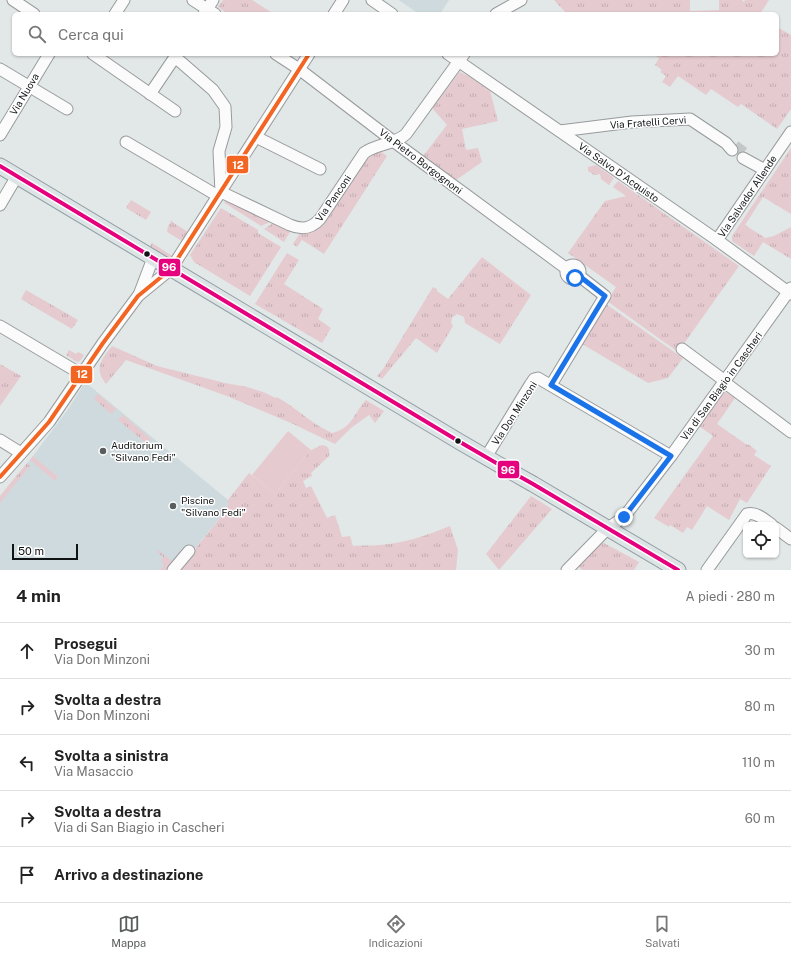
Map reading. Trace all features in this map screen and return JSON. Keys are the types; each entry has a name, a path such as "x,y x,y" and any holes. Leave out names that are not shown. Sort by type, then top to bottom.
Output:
{"main road":[{"path":"0,166 486,457 678,570"}],"street":[{"path":"13,0 31,12"},
{"path":"116,12 124,0"},
{"path":"193,0 210,9"},
{"path":"335,12 343,0"},
{"path":"372,0 389,12"},
{"path":"499,12 520,0"},
{"name":"Via Nuova","path":"0,135 48,56"},
{"path":"96,56 175,111"},
{"path":"150,94 175,56"},
{"path":"177,56 213,90 225,107 226,127 219,151 219,194"},
{"name":"Via Pietro Borgognoni","path":"279,56 299,69 393,141 567,269 566,274 570,278 574,278 578,275"},
{"path":"0,477 49,422 81,374 138,296 171,269 308,56"},
{"name":"Via Salvo D'Acquisto","path":"462,58 560,131 790,291"},
{"name":"Via Panconi","path":"126,142 219,194 290,226 307,228 314,225 320,219 364,153 374,147 393,141 406,134 462,58"},
{"path":"0,70 67,109"},
{"name":"Via Fratelli Cervi","path":"560,131 632,122 690,119 732,147"},
{"path":"577,143 592,126"},
{"name":"Via Salvador Allende","path":"717,240 761,168 791,132"},
{"path":"256,137 320,169"},
{"path":"745,156 761,168"},
{"path":"0,205 17,176"},
{"path":"138,296 153,258"},
{"name":"Via Don Minzoni","path":"486,457 532,381 538,378 551,385 605,296 578,275"},
{"name":"Via di San Biagio in Cascheri","path":"567,570 608,528 624,517 671,456 790,291"},
{"path":"0,326 81,374"},
{"path":"682,350 791,432"},
{"path":"551,385 671,456"},
{"path":"0,440 22,453"},
{"path":"707,570 747,514 750,513 756,515 767,522"},
{"path":"779,530 791,539"},
{"path":"173,570 189,551"}],"shaded area":[{"path":"399,0 449,0 441,12 416,12"},
{"path":"85,382 228,500 226,510 192,552 185,546 166,570 0,570 0,496 33,456 69,408"}],"green space":[{"path":"223,0 252,0 271,12 225,12 218,7"},
{"path":"554,0 690,0 690,11 719,10 719,0 742,0 744,2 745,0 769,0 761,12 565,12"},
{"path":"779,28 791,35 791,109 777,129 741,104 738,107 711,89 706,95 678,76 670,87 662,82 666,76 660,72 662,70 655,65 659,58 656,56 779,56"},
{"path":"460,72 490,91 498,121 462,129 466,150 478,148 482,162 456,180 423,156 447,125 432,108"},
{"path":"791,148 791,214 763,197 745,225 765,238 774,236 791,227 791,259 763,242 754,256 732,241 732,236"},
{"path":"380,151 387,156 324,254 302,240 297,247 293,244 300,233 367,159"},
{"path":"596,165 614,178 609,185 601,179 600,174 594,175 588,171 588,167"},
{"path":"618,181 739,266 678,352 607,301 616,287 568,253 605,201 626,196 613,187"},
{"path":"131,200 151,212 146,220 126,208"},
{"path":"230,201 270,222 261,226 223,202"},
{"path":"221,208 258,230 258,233 281,247 250,296 194,262 190,255"},
{"path":"172,220 172,222 188,232 182,241 167,232 168,226"},
{"path":"273,223 290,232 284,242 264,229"},
{"path":"152,243 174,257 172,261 153,251 154,249 150,246"},
{"path":"287,253 299,260 284,284 323,309 318,319 331,328 322,343 255,304"},
{"path":"482,257 531,295 500,344 465,323 464,317 457,314 452,318 451,322 453,326 437,353 416,338 382,379 377,376 383,369 433,287 448,299"},
{"path":"26,290 78,320 72,329 21,299"},
{"path":"606,304 683,358 668,378 648,383 582,344"},
{"path":"112,346 157,366 247,387 276,398 277,397 332,433 339,431 349,424 366,400 384,411 375,423 369,415 351,428 335,444 291,423 227,396 126,360 106,384 100,373 100,364"},
{"path":"69,350 76,354 78,352 84,355 80,361 77,362 66,355"},
{"path":"0,364 21,376 0,406"},
{"path":"725,392 735,398 717,424 757,451 754,455 771,466 747,503 740,499 729,520 707,506 692,530 687,527 683,533 654,518 713,436 699,426"},
{"path":"98,394 116,409 111,414 94,399"},
{"path":"123,415 151,439 147,444 118,420"},
{"path":"288,431 311,450 275,494 252,475"},
{"path":"322,445 326,446 328,449 329,456 311,473 312,476 303,481 306,488 311,486 327,518 335,515 342,537 350,536 353,546 380,545 416,538 450,526 458,550 456,570 178,570 224,513 228,505 228,500 249,473 275,494 311,450"},
{"path":"33,456 58,477 55,481 30,460"},
{"path":"27,463 30,466 0,503 0,496"},
{"path":"531,496 552,509 499,570 486,554"},
{"path":"602,542 639,562 634,570 582,570 578,566"},
{"path":"158,550 173,562 166,570 159,570 163,567 161,560 163,557 157,552"}],"tunnel":[{"path":"735,146 746,154"}],"transit line":[{"name":"12","path":"0,477 49,422 103,343 138,296 171,269 308,56"},
{"name":"96","path":"0,166 460,442 678,570"}],"place":[{"name":"Auditorium \"Silvano Fedi\"","path":"103,451"},
{"name":"Piscine \"Silvano Fedi\"","path":"173,506"}],"route":[{"path":"575,278 578,275 605,296 551,385 671,456 624,517"}]}
